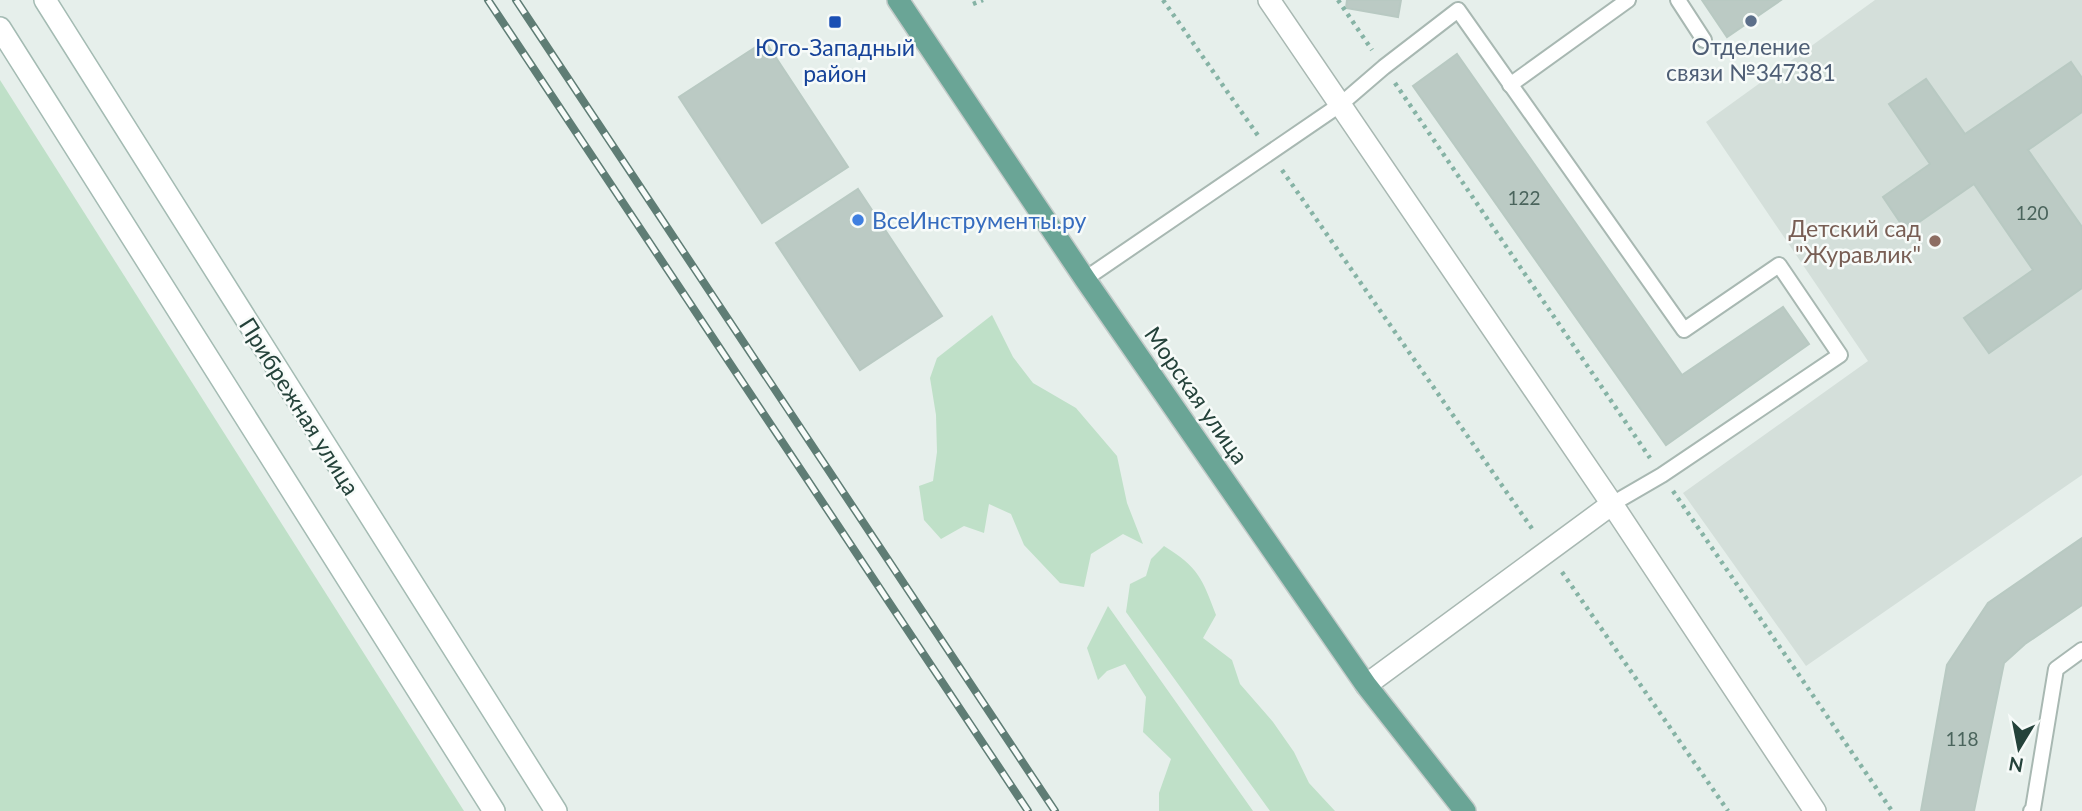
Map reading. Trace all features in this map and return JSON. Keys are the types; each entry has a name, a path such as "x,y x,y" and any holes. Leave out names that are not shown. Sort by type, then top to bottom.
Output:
{"main road":[{"name":"Прибрежная улица","path":"45,0 556,811"},
{"name":"Морская улица","path":"898,0 1085,279 1366,685 1465,811"},
{"path":"1269,0 1612,505 1815,811"},
{"path":"0,28 494,811"},
{"path":"1366,685 1612,505"}],"lane":[{"path":"1510,85 1628,0"},
{"path":"1678,0 1704,40"},
{"path":"1085,279 1341,104 1459,5 1510,85 1684,330 1779,265 1840,355 1662,475 1612,505"},
{"path":"2035,811 2056,669 2082,650"}],"path":[{"path":"973,4 983,0"},
{"path":"1163,0 1728,811"},
{"path":"1338,0 1892,811"}],"shaded area":[{"name":"Детский сад \"Журавлик\"","path":"1875,0 2082,0 2082,475 1806,666 1683,493 1868,361 1706,122"}],"green space":[{"path":"0,80 464,811 0,811"},
{"path":"992,315 1013,357 1033,383 1076,408 1117,456 1127,503 1143,544 1123,534 1091,554 1084,587 1060,583 1024,545 1011,514 989,504 984,533 964,526 941,539 924,520 919,486 933,481 937,452 936,415 930,378 937,358"},
{"path":"1164,546 1192,568 1207,592 1216,615 1203,638 1232,660 1240,684 1273,722 1294,752 1309,783 1335,811 1270,811 1126,612 1130,584 1146,576 1151,559"},
{"path":"1108,606 1253,811 1159,811 1159,793 1171,759 1143,732 1146,697 1125,664 1107,671 1098,680 1087,648"}],"building":[{"path":"1347,0 1401,0 1398,17 1346,8"},
{"path":"1702,0 1781,0 1727,37"},
{"path":"765,41 848,167 762,223 679,97"},
{"path":"1457,54 1682,375 1783,307 1809,344 1666,445 1413,86"},
{"path":"2071,62 2082,78 2082,112 2028,150 2082,227 2082,288 1989,353 1964,318 2033,270 1974,184 1906,231 1883,197 1930,164 1889,104 1926,79 1965,134"},
{"path":"858,189 942,316 860,370 776,243"},
{"path":"2082,538 2082,605 2025,644 2004,663 1974,811 1921,811 1947,665 1988,603"}],"railway":[{"path":"488,0 1028,811"},
{"path":"516,0 1055,811"}],"place":[{"name":"Отделение связи №347381","path":"1751,21"},
{"name":"Юго-Западный район","path":"835,22"},
{"name":"ВсеИнструменты.ру","path":"858,220"},
{"name":"Детский сад \"Журавлик\"","path":"1935,241"}]}
